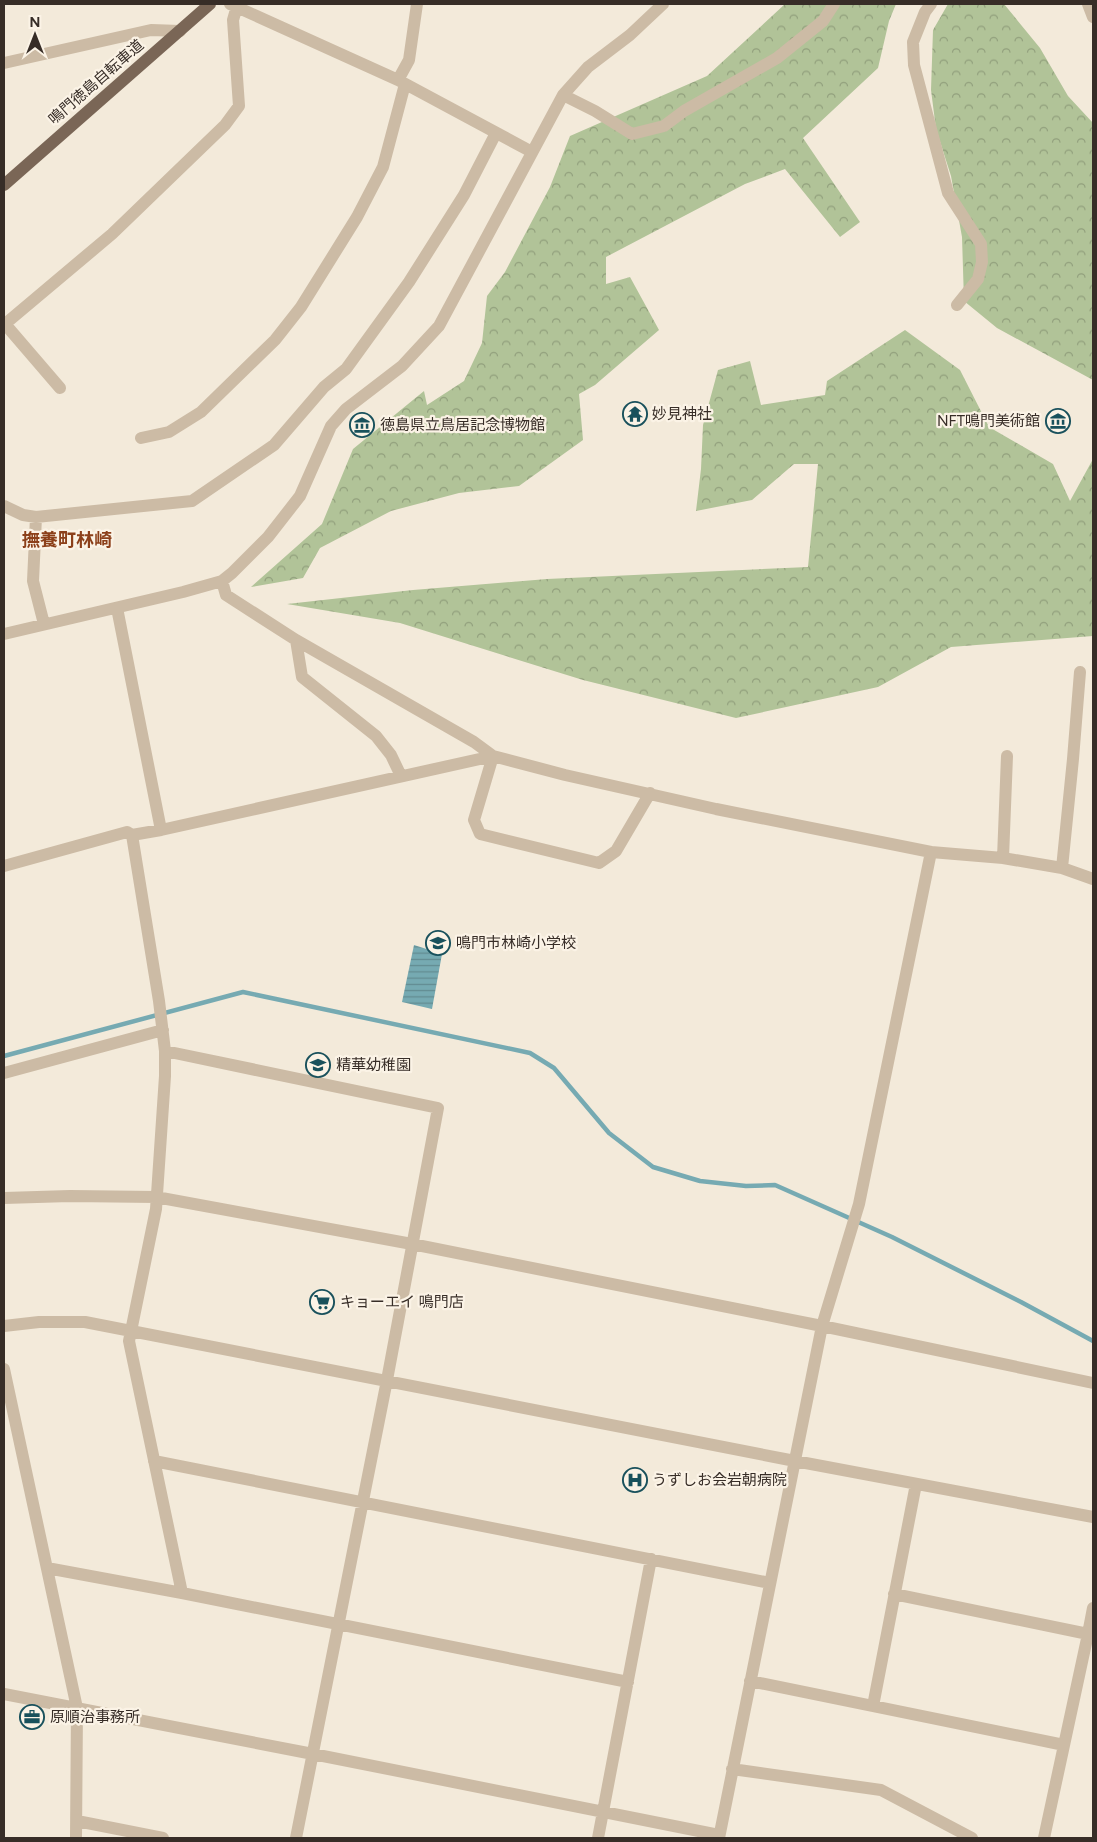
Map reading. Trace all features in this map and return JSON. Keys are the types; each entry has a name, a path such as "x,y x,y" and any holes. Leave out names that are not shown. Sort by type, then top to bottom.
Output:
{"main road":[{"name":"鳴門徳島自転車道","path":"4,185 210,4"}],"street":[{"path":"141,438 169,432 202,412 275,340 300,307 357,217 383,167 401,82 409,60 417,4"},
{"path":"4,634 222,581 268,537 300,496 332,426 346,409 402,366 439,326 563,95 588,67 630,36 663,4"},
{"path":"563,95 595,111 632,134 664,126 684,111 777,58 824,21 834,4"},
{"path":"931,4 925,12 914,42 914,65 948,193 981,244 982,262 978,279 957,305"},
{"path":"1088,4 1093,17"},
{"path":"60,388 5,325 112,234 225,125 240,106 233,5 401,82 532,152"},
{"path":"4,63 151,30 180,30"},
{"path":"4,506 22,515 36,517 192,501 274,445 324,387 346,369 409,282 464,195 496,133"},
{"path":"36,517 33,581 44,624"},
{"path":"222,581 226,595 296,640 474,742 493,756 565,775 650,792 716,809 931,852 1003,858 1062,868 1093,879"},
{"path":"117,608 161,830"},
{"path":"296,640 302,677 376,736 391,755 401,776"},
{"path":"1062,868 1080,672"},
{"path":"132,836 493,756"},
{"path":"493,756 474,820 480,834 599,863 616,851 650,792"},
{"path":"1003,858 1007,756"},
{"path":"4,866 127,832 132,836 159,1001 165,1076 156,1209 129,1340 182,1593"},
{"path":"4,1694 604,1812 719,1837 822,1326 859,1204 931,852"},
{"path":"4,1073 162,1027"},
{"path":"164,1050 438,1108 387,1380 296,1838"},
{"path":"4,1198 70,1196 156,1197 412,1244 822,1326 1093,1383"},
{"path":"4,1326 39,1322 85,1322 795,1461 1093,1517"},
{"path":"4,1369 77,1708 76,1838"},
{"path":"154,1462 770,1583"},
{"path":"873,1706 916,1484"},
{"path":"598,1838 651,1559"},
{"path":"47,1568 628,1682"},
{"path":"894,1594 1088,1634"},
{"path":"1044,1838 1093,1608"},
{"path":"750,1681 1064,1744"},
{"path":"732,1769 881,1790 972,1838"},
{"path":"77,1822 164,1838"}],"green space":[{"path":"785,4 896,4 889,21 878,68 803,138 860,222 840,237 785,169 745,184 606,257 606,284 630,277 659,330 595,385 579,394 583,440 519,486 459,493 391,511 320,548 303,578 251,587 322,524 353,449 424,391 427,405 464,381 482,343 487,296 505,272 550,187 570,136 707,76"},
{"path":"948,4 1004,4 1040,48 1068,96 1093,123 1093,380 997,328 964,301 962,237 951,176 936,129 931,90 933,30"},
{"path":"905,330 960,370 989,427 1053,464 1070,501 1093,459 1093,636 951,647 878,687 736,718 583,680 400,623 287,604 413,590 547,579 808,567 818,464 794,464 752,500 696,511 701,469 703,425 718,370 750,361 761,405 825,395 827,381"}],"water":[{"path":"414,945 442,954 432,1009 402,1002"}],"waterway":[{"path":"4,1056 243,992 530,1053 554,1068 609,1133 653,1167 700,1181 746,1186 775,1185 892,1237 1021,1302 1093,1341"}],"place":[{"name":"妙見神社","path":"635,414"},
{"name":"NFT鳴門美術館","path":"1058,421"},
{"name":"徳島県立鳥居記念博物館","path":"362,425"},
{"name":"鳴門市林崎小学校","path":"438,943"},
{"name":"精華幼稚園","path":"318,1065"},
{"name":"キョーエイ 鳴門店","path":"322,1302"},
{"name":"うずしお会岩朝病院","path":"635,1480"},
{"name":"原順治事務所","path":"32,1717"}],"district":[{"name":"撫養町林崎","path":"67,540"}]}
